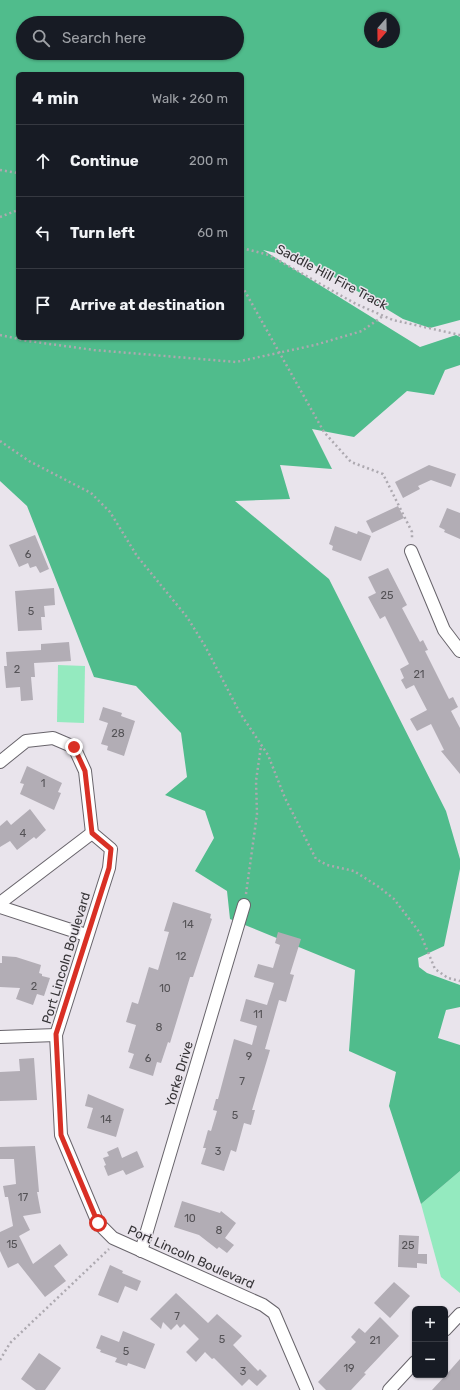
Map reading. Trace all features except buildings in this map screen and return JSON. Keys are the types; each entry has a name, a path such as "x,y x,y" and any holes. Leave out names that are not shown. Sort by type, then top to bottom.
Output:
{"street":[{"path":"411,551 444,630 460,652"},
{"path":"0,762 26,741 53,738 74,747 85,771 92,833 0,904"},
{"name":"Port Lincoln Boulevard","path":"92,833 111,849 109,868 86,935 56,1034 61,1135 98,1223 118,1240 263,1305 274,1313 307,1390"},
{"name":"Yorke Drive","path":"141,1251 244,905"},
{"path":"0,907 86,935"},
{"path":"0,1038 56,1034"},
{"path":"448,1327 460,1314"},
{"path":"389,1390 412,1365"}],"path":[{"path":"0,170 16,172"},
{"path":"0,217 16,211"},
{"name":"Saddle Hill Fire Track","path":"244,248 269,254 356,304 393,320 460,334"},
{"path":"244,290 324,432 351,462 383,474 412,532 411,551"},
{"path":"23,340 94,350 236,362 315,345 362,331 383,316"},
{"path":"0,335 16,338"},
{"path":"0,441 29,461 91,493 110,512 137,556 190,622 205,646 240,713 268,755 285,798 316,859 327,865 354,871 380,886 394,899 420,933 435,969 448,978 460,981"},
{"path":"244,905 257,814 256,781 261,745"},
{"path":"0,1360 10,1344 118,1240"}],"green space":[{"path":"0,0 460,0 460,320 430,328 403,319 306,260 263,250 420,347 456,335 460,337 460,365 445,370 434,395 407,391 354,437 312,429 332,469 280,465 290,499 235,501 329,579 446,811 460,859 460,869 444,946 418,958 419,967 427,973 460,985 460,1007 446,1010 438,1038 460,1045 460,1171 421,1204 389,1106 396,1072 349,1051 355,970 230,919 227,891 195,871 214,838 205,811 165,795 187,777 181,733 136,686 94,677 27,506 0,481"},
{"path":"58,665 85,666 84,723 57,722"},
{"path":"460,1171 460,1293 441,1277 421,1204"}],"route":[{"path":"74,747 85,771 92,833 111,849 109,868 86,935 56,1034 61,1135 98,1223"}]}
